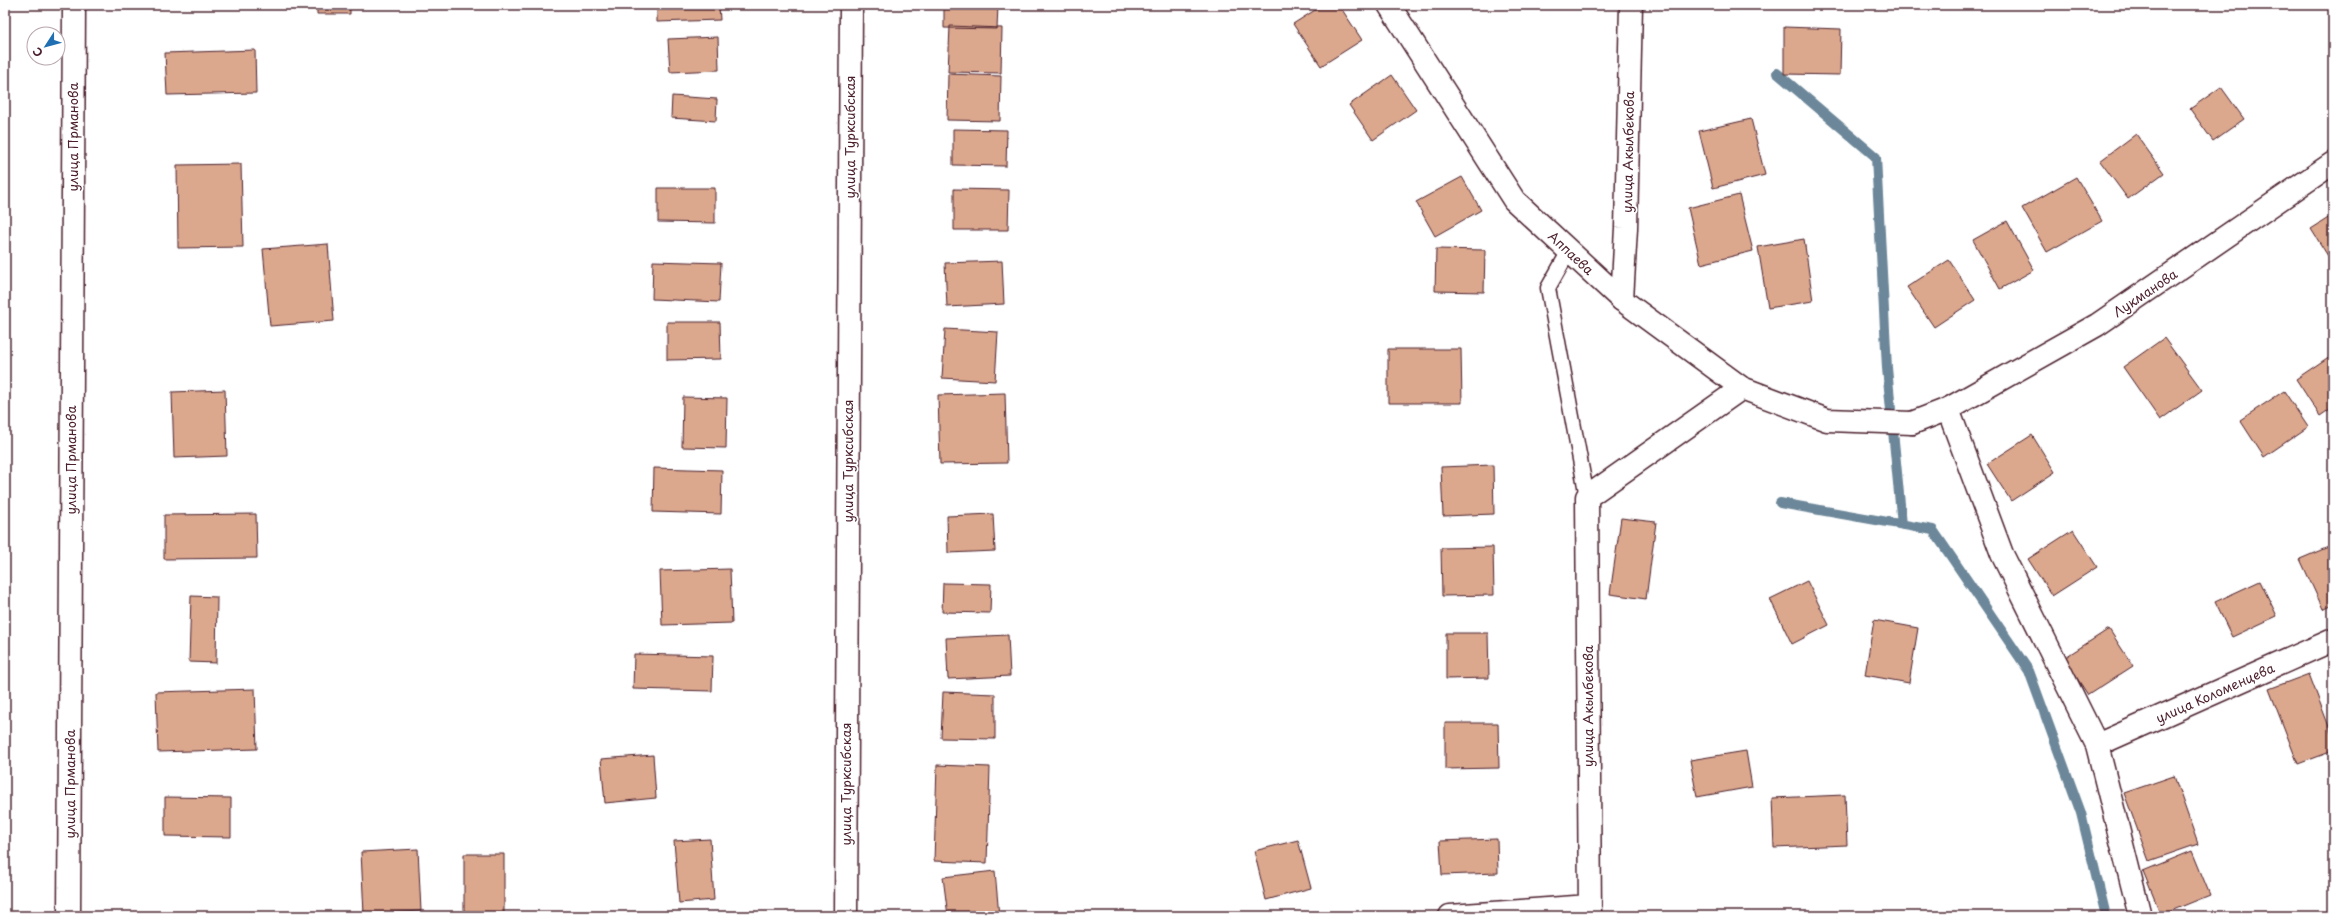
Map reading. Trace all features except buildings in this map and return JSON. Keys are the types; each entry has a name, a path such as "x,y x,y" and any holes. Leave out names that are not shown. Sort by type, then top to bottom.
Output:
{"street":[{"name":"улица Прманова","path":"69,916 74,5"},
{"name":"улица Турксибская","path":"846,916 851,5"},
{"name":"Аппаева","path":"1389,5 1514,200 1622,300 1742,388 1827,420 1912,423"},
{"name":"улица Акылбекова","path":"1622,300 1626,228 1631,5"},
{"name":"Лукманова","path":"1912,423 1948,409 2097,325 2333,163"},
{"path":"1586,497 1742,388"},
{"path":"1948,409 2002,554 2097,745 2140,916"},
{"name":"улица Акылбекова","path":"1586,497 1590,911"},
{"name":"улица Коломенцева","path":"2097,745 2333,640"},
{"path":"1450,916 1590,911"}],"lane":[{"name":"улица Акылбекова","path":"1569,251 1548,288 1586,497"}],"waterway":[{"path":"1777,73 1876,157 1887,368 1902,525"},
{"path":"1780,503 1933,530 2029,671 2081,813 2106,916"}]}
